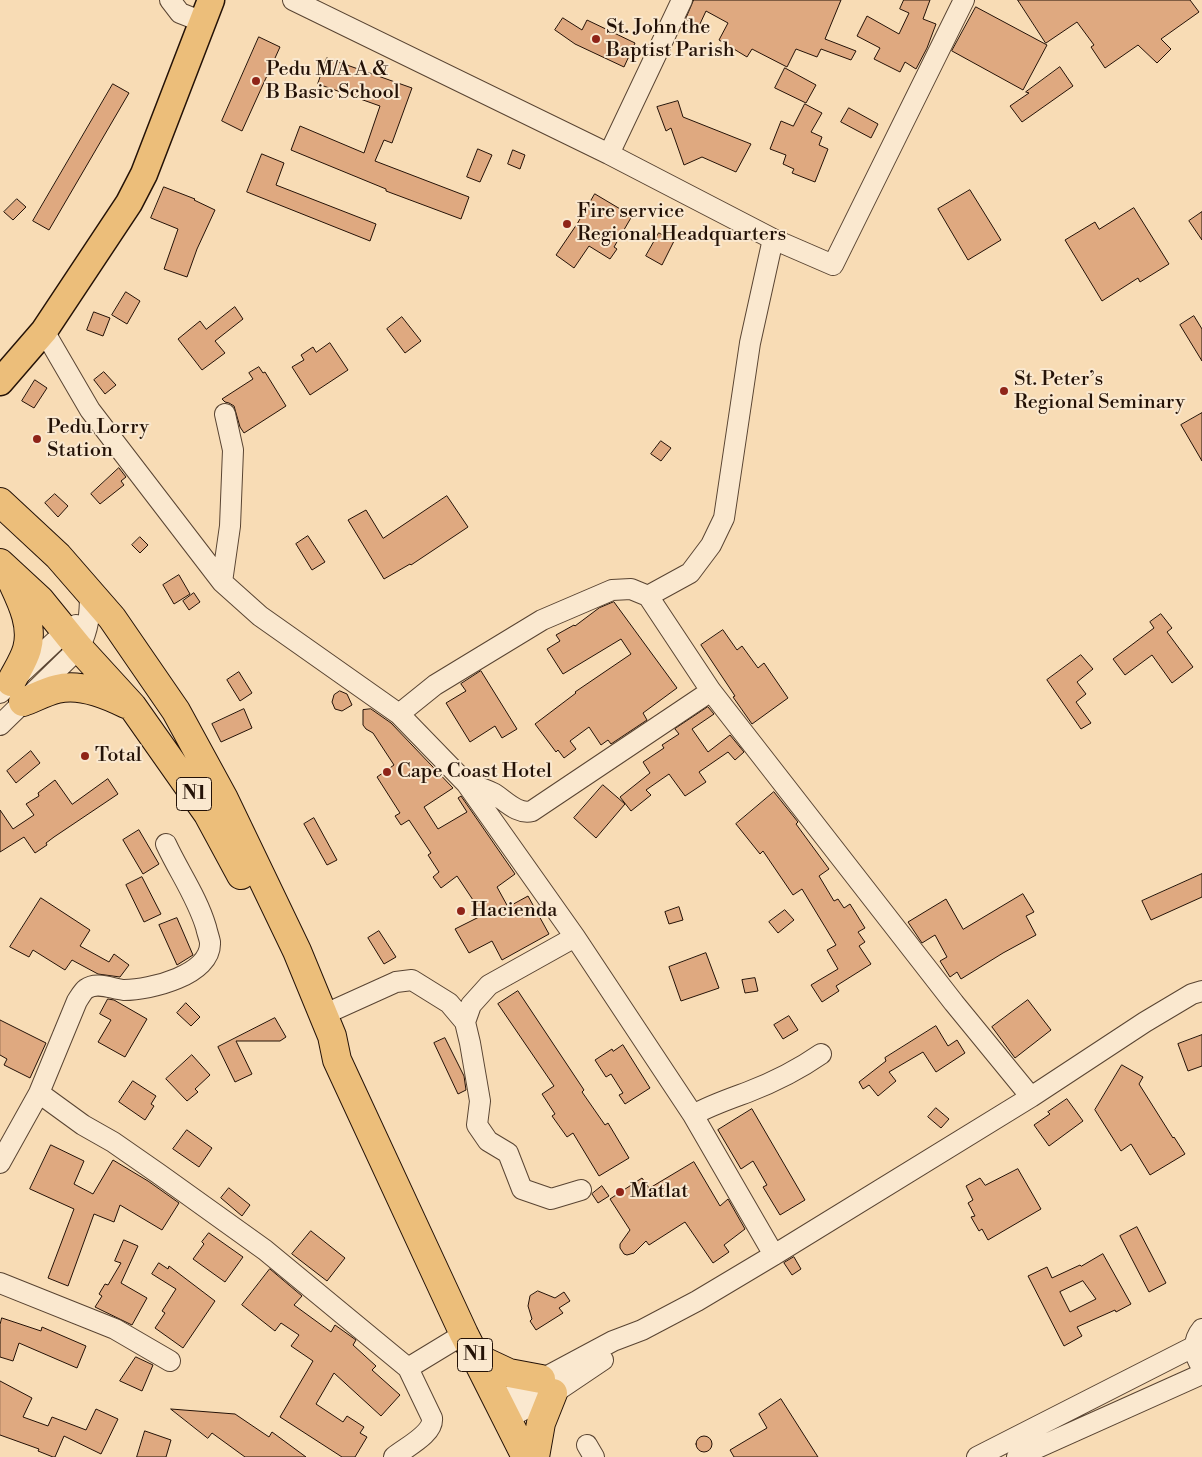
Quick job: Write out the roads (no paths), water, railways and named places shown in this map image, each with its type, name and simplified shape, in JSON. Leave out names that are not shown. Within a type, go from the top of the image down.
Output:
[{"type":"highway","name":"N1","points":[[1,501],[58,556],[90,593],[86,630],[132,706],[208,814],[260,910],[321,1040],[338,1060]]},
{"type":"highway","name":"N1","points":[[3,566],[40,600],[86,630],[176,711],[224,799],[297,951],[332,1036],[338,1060],[464,1334],[526,1457]]},
{"type":"highway","points":[[3,566],[22,603],[28,624],[27,649],[11,692],[59,688],[86,689],[101,692],[132,706]]},
{"type":"highway","points":[[477,1358],[509,1373],[547,1386],[536,1442],[535,1457]]},
{"type":"main road","points":[[0,382],[44,331],[132,196],[144,174],[207,11]]},
{"type":"street","points":[[170,0],[180,14],[207,11]]},
{"type":"street","points":[[293,0],[609,154],[773,239],[833,265],[964,0]]},
{"type":"street","points":[[609,154],[682,0]]},
{"type":"street","points":[[648,596],[690,573],[710,545],[724,518],[750,342],[773,239]]},
{"type":"street","points":[[44,331],[90,410],[222,582],[260,616],[399,714],[466,783],[575,937],[693,1114],[774,1256]]},
{"type":"street","points":[[222,582],[230,526],[233,450],[226,414]]},
{"type":"street","points":[[399,714],[435,685],[542,620],[612,590],[631,589],[648,596],[710,691],[938,983],[1031,1097]]},
{"type":"street","points":[[0,725],[11,692],[86,630]]},
{"type":"street","points":[[466,783],[492,792],[520,811],[526,813],[532,811],[710,691]]},
{"type":"street","points":[[0,1163],[39,1093],[77,1001],[86,989],[100,986],[124,990],[160,986],[194,970],[207,958],[210,942],[202,916],[191,889],[166,844]]},
{"type":"street","points":[[465,1022],[471,1005],[489,985],[575,937]]},
{"type":"street","points":[[323,1015],[396,982],[412,980],[449,1003],[465,1022],[480,1101],[477,1125],[488,1141],[508,1154],[522,1189],[550,1199],[581,1190]]},
{"type":"street","points":[[503,1411],[623,1346],[642,1330],[697,1302],[774,1256],[1031,1097],[1145,1022],[1192,994],[1202,991]]},
{"type":"street","points":[[693,1114],[797,1070],[821,1054]]},
{"type":"street","points":[[39,1093],[83,1125],[113,1142],[265,1250],[408,1368],[432,1418],[432,1424],[429,1432],[394,1457]]},
{"type":"street","points":[[0,1283],[115,1329],[170,1361]]},
{"type":"street","points":[[408,1368],[464,1334]]},
{"type":"street","points":[[1198,1338],[1195,1354],[1202,1367]]},
{"type":"street","points":[[1017,1450],[1086,1401],[1198,1338]]},
{"type":"street","points":[[978,1457],[1017,1450],[1096,1422],[1202,1374]]},
{"type":"street","points":[[1086,1401],[1096,1422]]},
{"type":"place","name":"St. John the Baptist Parish","points":[[596,39]]},
{"type":"place","name":"Pedu M/A A & B Basic School","points":[[256,81]]},
{"type":"place","name":"Fire service Regional Headquarters","points":[[567,224]]},
{"type":"place","name":"St. Peter’s Regional Seminary","points":[[1004,391]]},
{"type":"place","name":"Pedu Lorry Station","points":[[37,439]]},
{"type":"place","name":"Total","points":[[85,756]]},
{"type":"place","name":"Cape Coast Hotel","points":[[387,772]]},
{"type":"place","name":"Hacienda","points":[[461,911]]},
{"type":"place","name":"Matlat","points":[[620,1192]]}]
